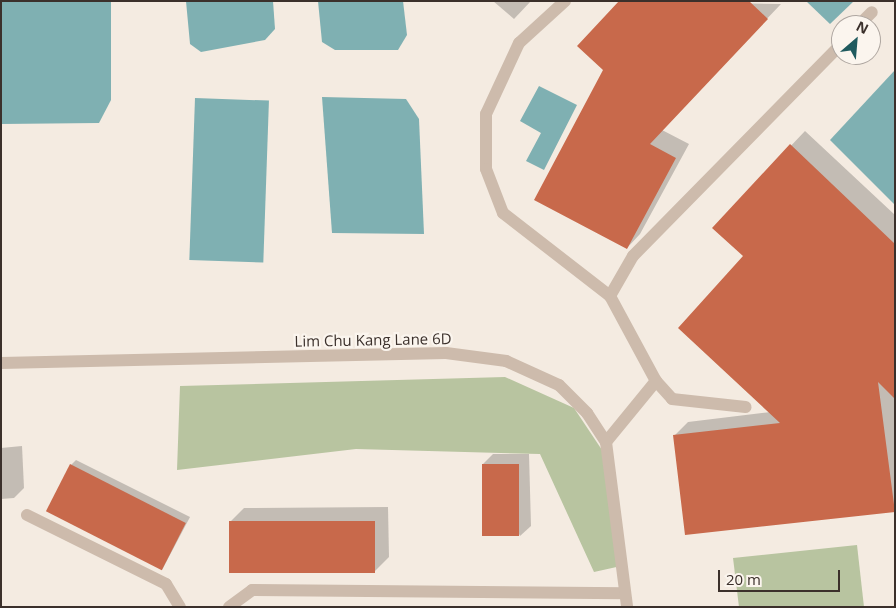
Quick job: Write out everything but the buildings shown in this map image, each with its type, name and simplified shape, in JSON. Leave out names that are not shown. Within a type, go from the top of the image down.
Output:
[{"type":"street","points":[[565,1],[519,43],[486,114],[486,169],[503,213],[610,296],[656,381],[672,399],[746,407]]},
{"type":"street","points":[[869,15],[872,12]]},
{"type":"street","points":[[610,296],[633,256],[831,54]]},
{"type":"street","name":"Lim Chu Kang Lane 6D","points":[[1,363],[446,353],[506,361],[559,385],[587,413],[606,442],[627,607]]},
{"type":"street","points":[[606,442],[656,381]]},
{"type":"street","points":[[27,515],[166,584],[180,607]]},
{"type":"street","points":[[229,607],[252,590],[625,593]]},
{"type":"green space","points":[[505,377],[574,408],[608,459],[621,566],[594,572],[540,454],[356,449],[177,470],[180,386]]},
{"type":"green space","points":[[857,545],[864,607],[739,607],[733,558]]},
{"type":"water","points":[[1,1],[111,1],[111,100],[99,123],[1,124]]},
{"type":"water","points":[[186,1],[273,1],[275,29],[265,40],[201,52],[190,44]]},
{"type":"water","points":[[318,1],[403,1],[407,35],[398,50],[335,50],[322,42]]},
{"type":"water","points":[[806,1],[854,1],[839,15],[831,15],[830,24]]},
{"type":"water","points":[[895,70],[895,205],[830,140]]},
{"type":"water","points":[[539,86],[577,105],[544,170],[526,161],[541,133],[520,121]]},
{"type":"water","points":[[322,97],[406,99],[419,119],[424,234],[332,233]]},
{"type":"water","points":[[195,98],[269,101],[263,262],[189,260]]}]
